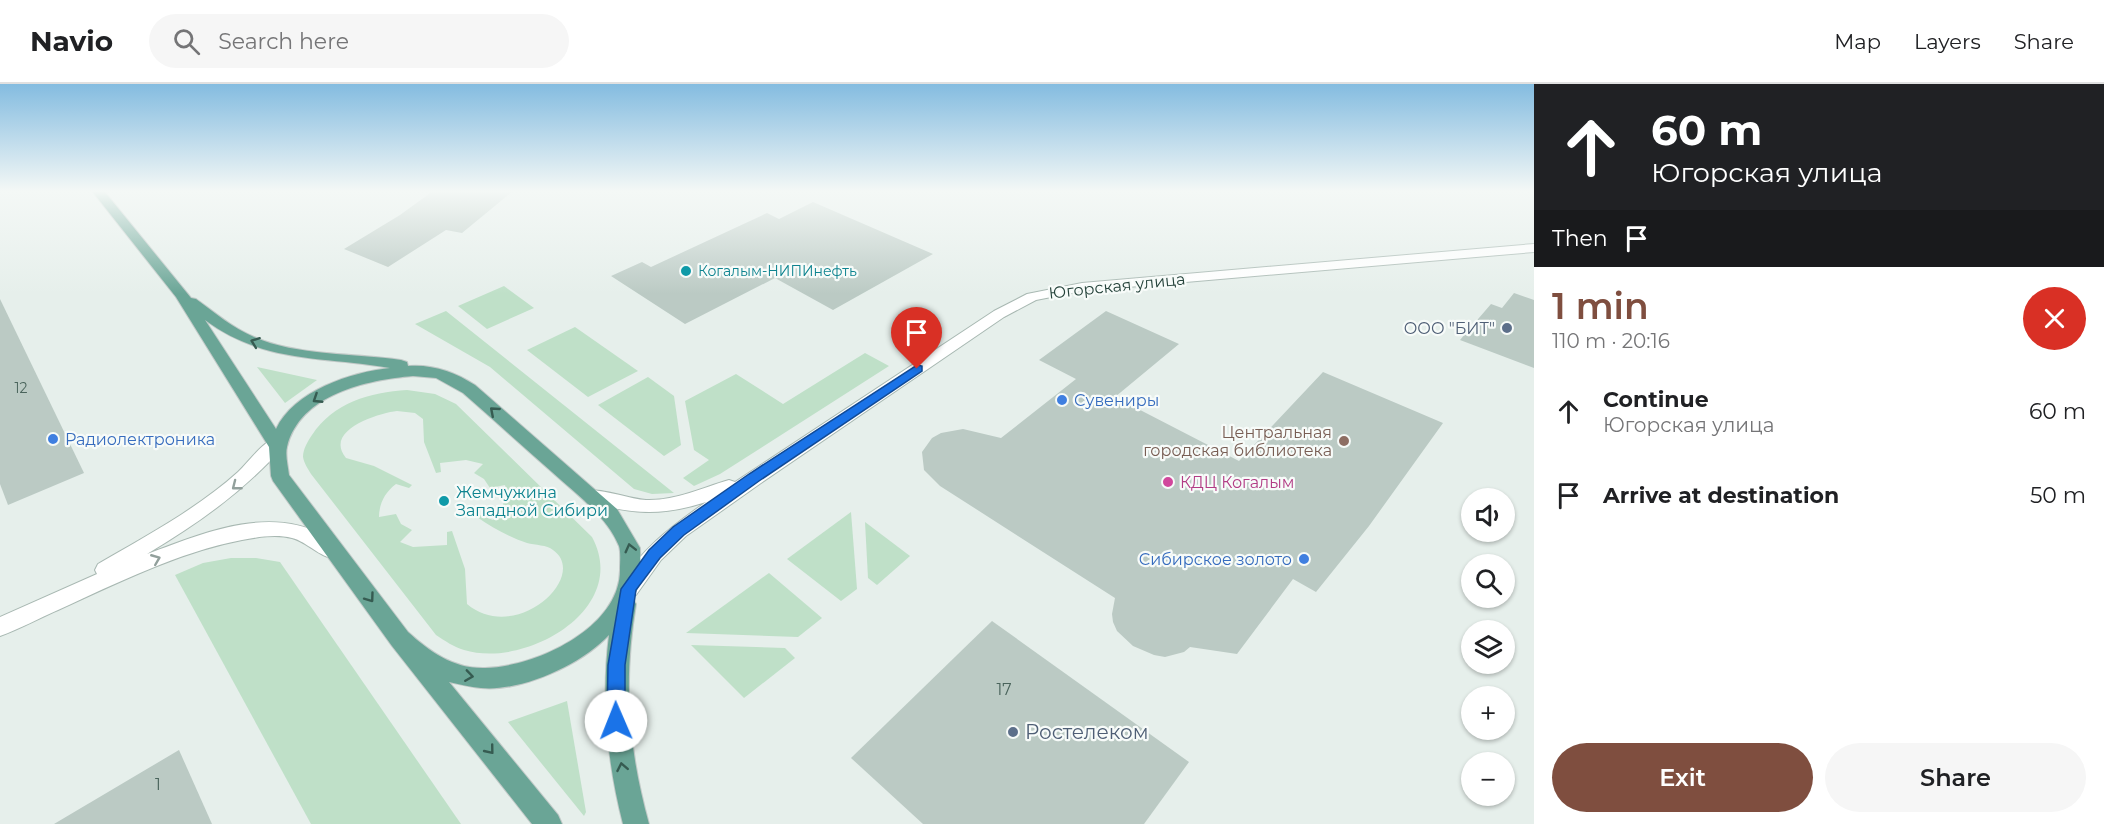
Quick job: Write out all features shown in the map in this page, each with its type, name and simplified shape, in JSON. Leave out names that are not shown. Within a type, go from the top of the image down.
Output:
[{"type":"main road","points":[[126,226],[182,295],[276,444]]},
{"type":"main road","points":[[182,295],[235,332],[257,344],[284,350],[389,363],[455,380],[470,389],[591,496],[623,528],[629,540],[633,562],[619,642],[615,699],[617,743],[636,824]]},
{"type":"main road","points":[[437,374],[415,371],[391,372],[341,385],[300,411],[285,427],[276,444],[274,461],[280,476],[400,639],[549,824]]},
{"type":"main road","points":[[400,639],[419,657],[451,673],[483,678],[518,674],[552,664],[583,646],[607,625],[624,600],[628,589]]},
{"type":"street","name":"Югорская улица","points":[[754,478],[999,314],[1020,302],[1047,292],[1082,287],[1534,248]]},
{"type":"street","points":[[63,597],[222,496],[252,471],[276,444]]},
{"type":"street","points":[[591,496],[620,505],[646,508],[670,506],[688,502],[754,478]]},
{"type":"street","points":[[628,589],[654,554],[679,531],[754,478]]},
{"type":"street","points":[[0,627],[63,597],[219,537],[252,531],[289,530],[315,539],[340,556]]},
{"type":"green space","points":[[504,286],[534,308],[487,329],[458,306]]},
{"type":"green space","points":[[446,311],[674,493],[652,494],[634,489],[490,367],[415,324]]},
{"type":"green space","points":[[575,327],[638,371],[588,397],[527,350]]},
{"type":"green space","points":[[865,353],[889,366],[720,474],[694,486],[683,478],[709,460],[694,450],[685,401],[736,374],[783,404]]},
{"type":"green space","points":[[257,367],[317,380],[285,403]]},
{"type":"green space","points":[[648,377],[674,396],[681,445],[664,456],[598,405]]},
{"type":"green space","points":[[407,390],[435,394],[456,404],[592,537],[600,563],[597,588],[585,609],[566,628],[542,642],[516,650],[489,654],[464,650],[446,642],[436,635],[311,474],[303,454],[309,440],[321,424],[330,415],[354,401],[393,391]],"holes":[[[397,411],[415,413],[423,419],[424,442],[436,473],[441,472],[440,463],[466,460],[483,464],[474,473],[484,479],[490,488],[505,485],[504,504],[493,520],[480,515],[477,517],[514,538],[550,548],[562,561],[562,575],[555,589],[542,602],[526,612],[506,617],[486,615],[467,604],[465,569],[452,531],[447,532],[447,545],[413,547],[400,542],[412,530],[401,524],[396,514],[379,517],[380,507],[383,499],[396,484],[409,488],[412,485],[374,466],[346,458],[341,448],[342,439],[347,431],[356,425],[378,415]]]},
{"type":"green space","points":[[851,512],[857,589],[841,601],[787,559]]},
{"type":"green space","points":[[865,522],[910,556],[877,585],[868,578]]},
{"type":"green space","points":[[231,558],[256,558],[280,562],[461,824],[311,824],[175,575],[203,563]]},
{"type":"green space","points":[[769,573],[822,618],[798,637],[686,633]]},
{"type":"green space","points":[[691,645],[785,648],[795,658],[744,698]]},
{"type":"green space","points":[[567,701],[586,812],[584,816],[508,722]]},
{"type":"building","points":[[383,226],[471,226],[462,233],[446,230],[388,267],[344,249]]},
{"type":"building","name":"Когалым-НИПИнефть","points":[[740,226],[867,226],[933,254],[833,310],[775,278],[685,324],[611,276],[642,262],[651,267]]},
{"type":"building","name":"ООО \"БИТ\"","points":[[1514,293],[1534,300],[1534,368],[1460,340],[1491,304],[1502,308]]},
{"type":"building","points":[[0,299],[84,473],[8,505],[0,484]]},
{"type":"building","name":"КДЦ Когалым","points":[[1106,311],[1179,344],[1115,397],[1239,461],[1323,372],[1443,423],[1369,526],[1316,592],[1293,579],[1237,654],[1190,647],[1184,652],[1165,657],[1133,646],[1117,631],[1113,622],[1115,598],[940,486],[924,470],[922,452],[932,438],[941,433],[963,429],[1001,438],[1076,379],[1039,360]]},
{"type":"building","points":[[992,621],[1189,762],[1144,824],[923,824],[851,758]]},
{"type":"building","points":[[179,750],[212,824],[54,824]]},
{"type":"place","name":"Когалым-НИПИнефть","points":[[686,271]]},
{"type":"place","name":"ООО \"БИТ\"","points":[[1507,328]]},
{"type":"place","name":"Сувениры","points":[[1062,400]]},
{"type":"place","name":"Радиолектроника","points":[[53,439]]},
{"type":"place","name":"Центральная городская библиотека","points":[[1344,441]]},
{"type":"place","name":"КДЦ Когалым","points":[[1168,482]]},
{"type":"place","name":"Жемчужина Западной Сибири","points":[[444,501]]},
{"type":"place","name":"Сибирское золото","points":[[1304,559]]},
{"type":"place","name":"Ростелеком","points":[[1013,732]]},
{"type":"route","points":[[616,721],[616,665],[628,589],[654,554],[679,531],[754,478],[917,369]]}]
